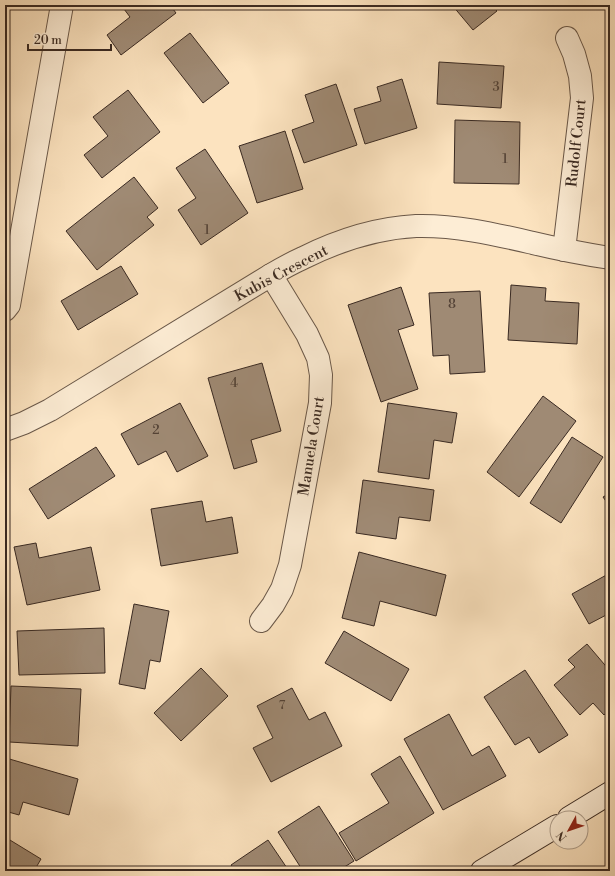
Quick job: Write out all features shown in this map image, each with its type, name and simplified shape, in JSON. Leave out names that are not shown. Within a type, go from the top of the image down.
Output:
[{"type":"street","points":[[5,310],[9,306],[62,5]]},
{"type":"street","name":"Rudolf Court","points":[[564,250],[582,98],[580,76],[574,54],[567,38]]},
{"type":"street","name":"Kubis Crescent","points":[[5,430],[24,423],[50,410],[271,275],[302,258],[330,246],[358,237],[386,230],[415,226],[445,227],[480,231],[564,250],[610,258]]},
{"type":"street","name":"Manuela Court","points":[[261,621],[282,589],[290,565],[320,403],[321,375],[318,358],[307,334],[271,275]]},
{"type":"street","points":[[583,810],[610,794]]},
{"type":"street","points":[[482,871],[549,831]]},
{"type":"building","points":[[121,5],[170,5],[176,13],[121,55],[107,35],[130,17]]},
{"type":"building","points":[[452,5],[491,5],[497,11],[473,30]]},
{"type":"building","points":[[190,33],[229,83],[203,103],[164,53]]},
{"type":"building","points":[[439,62],[504,66],[501,108],[437,104]]},
{"type":"building","points":[[402,79],[417,128],[365,144],[354,109],[381,101],[377,87]]},
{"type":"building","points":[[336,84],[357,145],[304,163],[292,130],[314,122],[305,95]]},
{"type":"building","points":[[128,90],[160,132],[102,178],[84,155],[108,136],[93,117]]},
{"type":"building","points":[[455,120],[520,122],[519,184],[454,183]]},
{"type":"building","points":[[285,131],[303,189],[257,203],[239,146]]},
{"type":"building","points":[[205,149],[248,213],[201,245],[178,210],[196,198],[176,168]]},
{"type":"building","points":[[134,177],[158,208],[147,217],[154,225],[97,270],[66,231]]},
{"type":"building","points":[[121,266],[138,294],[78,330],[61,301]]},
{"type":"building","points":[[511,285],[546,288],[545,301],[579,303],[577,344],[508,340]]},
{"type":"building","points":[[401,287],[414,325],[398,330],[418,389],[381,402],[348,305]]},
{"type":"building","points":[[480,291],[485,372],[450,374],[449,355],[433,356],[429,293]]},
{"type":"building","points":[[262,363],[281,431],[251,440],[257,462],[234,469],[208,378]]},
{"type":"building","points":[[543,396],[576,421],[519,497],[487,472]]},
{"type":"building","points":[[180,403],[208,456],[177,472],[166,451],[138,465],[121,434]]},
{"type":"building","points":[[388,403],[457,413],[452,443],[434,440],[429,479],[378,472]]},
{"type":"building","points":[[572,437],[603,457],[561,523],[530,503]]},
{"type":"building","points":[[96,447],[115,476],[48,519],[29,489]]},
{"type":"building","points":[[363,480],[434,490],[430,521],[399,517],[396,539],[356,533]]},
{"type":"building","points":[[610,493],[610,507],[603,497]]},
{"type":"building","points":[[202,501],[206,522],[232,517],[238,553],[161,566],[151,509]]},
{"type":"building","points":[[36,543],[39,558],[91,547],[100,590],[27,605],[14,547]]},
{"type":"building","points":[[359,552],[446,575],[436,616],[380,601],[374,626],[342,618]]},
{"type":"building","points":[[610,573],[610,613],[589,624],[572,594]]},
{"type":"building","points":[[134,604],[169,611],[160,662],[150,660],[145,689],[119,684]]},
{"type":"building","points":[[104,628],[105,673],[19,675],[17,631]]},
{"type":"building","points":[[344,631],[409,669],[391,701],[325,663]]},
{"type":"building","points":[[587,644],[610,671],[610,709],[604,715],[593,703],[580,715],[554,685],[575,667],[568,660]]},
{"type":"building","points":[[201,668],[228,696],[181,741],[154,713]]},
{"type":"building","points":[[525,670],[568,735],[539,753],[529,737],[515,745],[484,697]]},
{"type":"building","points":[[11,686],[81,689],[78,746],[9,742]]},
{"type":"building","points":[[292,688],[309,720],[325,712],[342,746],[271,782],[253,748],[273,738],[257,706]]},
{"type":"building","points":[[449,714],[472,756],[489,746],[506,776],[443,810],[404,739]]},
{"type":"building","points":[[400,756],[434,813],[356,861],[339,833],[389,803],[371,774]]},
{"type":"building","points":[[6,758],[78,779],[69,815],[23,802],[19,815],[5,811]]},
{"type":"building","points":[[319,806],[354,861],[338,871],[303,871],[278,832]]},
{"type":"building","points":[[5,837],[41,859],[34,871],[5,871]]},
{"type":"building","points":[[268,840],[289,871],[235,871],[231,865]]}]
